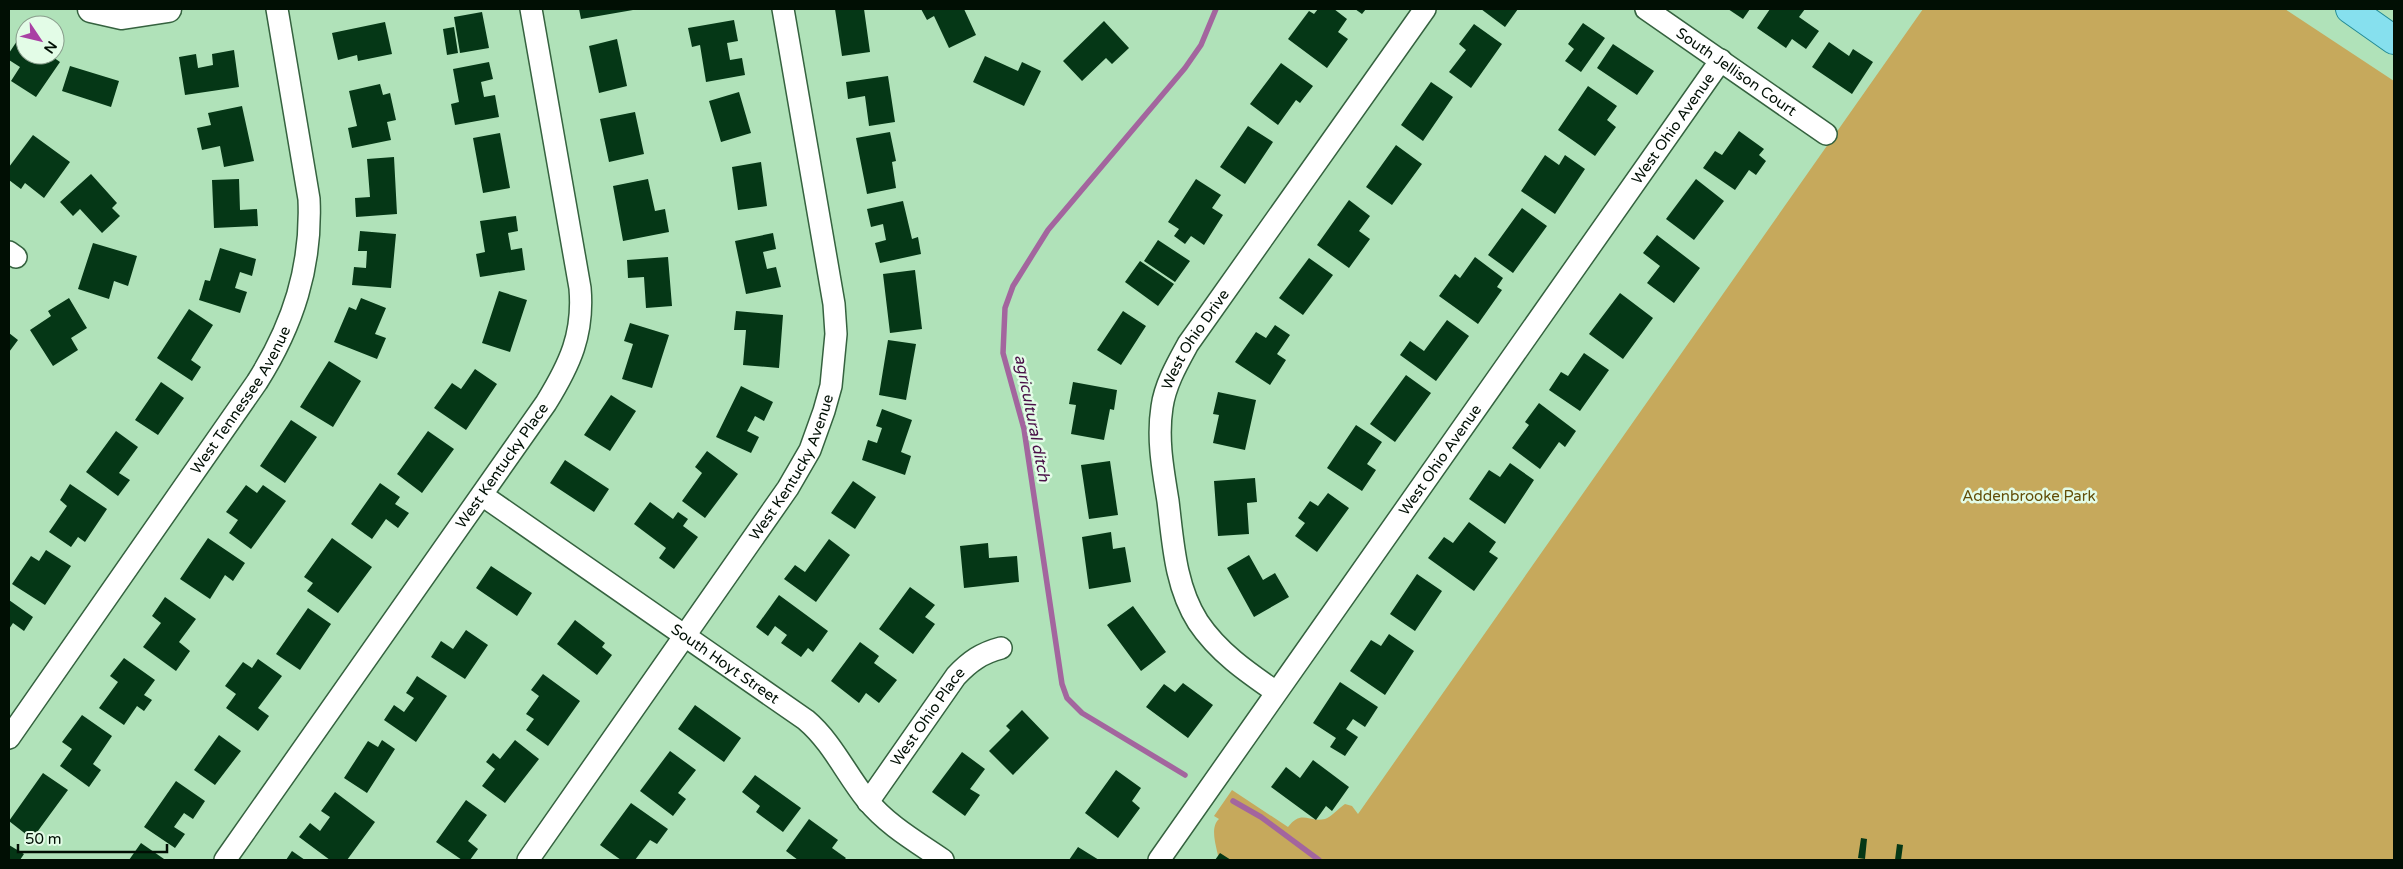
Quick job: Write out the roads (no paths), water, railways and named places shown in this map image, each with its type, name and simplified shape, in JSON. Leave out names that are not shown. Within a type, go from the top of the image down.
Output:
[{"type":"main road","points":[[2350,9],[2389,36]]},
{"type":"street","points":[[91,9],[122,16],[168,9]]},
{"type":"street","name":"West Tennessee Avenue","points":[[9,738],[257,382],[282,340],[295,308],[307,263],[310,222],[309,199],[277,9]]},
{"type":"street","name":"West Kentucky Place","points":[[226,860],[482,495],[561,378],[577,339],[581,313],[580,288],[531,9]]},
{"type":"street","name":"West Kentucky Avenue","points":[[528,860],[800,469],[818,431],[831,386],[836,334],[834,304],[783,9]]},
{"type":"street","name":"West Ohio Drive","points":[[1276,692],[1224,654],[1210,639],[1187,602],[1179,580],[1160,446],[1162,405],[1166,388],[1188,344],[1425,9]]},
{"type":"street","name":"South Jellison Court","points":[[1646,9],[1826,134]]},
{"type":"street","name":"West Ohio Avenue","points":[[1159,860],[1721,60]]},
{"type":"street","name":"South Hoyt Street","points":[[482,495],[813,726],[834,752],[868,802],[896,826],[943,860]]},
{"type":"street","name":"West Ohio Place","points":[[868,802],[956,676],[974,659],[1001,648]]},
{"type":"waterway","name":"agricultural ditch","points":[[1185,775],[1082,713],[1067,698],[1062,684],[1024,429],[1003,353],[1005,308],[1013,286],[1048,230],[1185,68],[1201,45],[1216,9]]},
{"type":"waterway","name":"agricultural ditch","points":[[1233,801],[1261,817],[1319,860]]},
{"type":"park label","name":"Addenbrooke Park","points":[[2029,496]]}]
